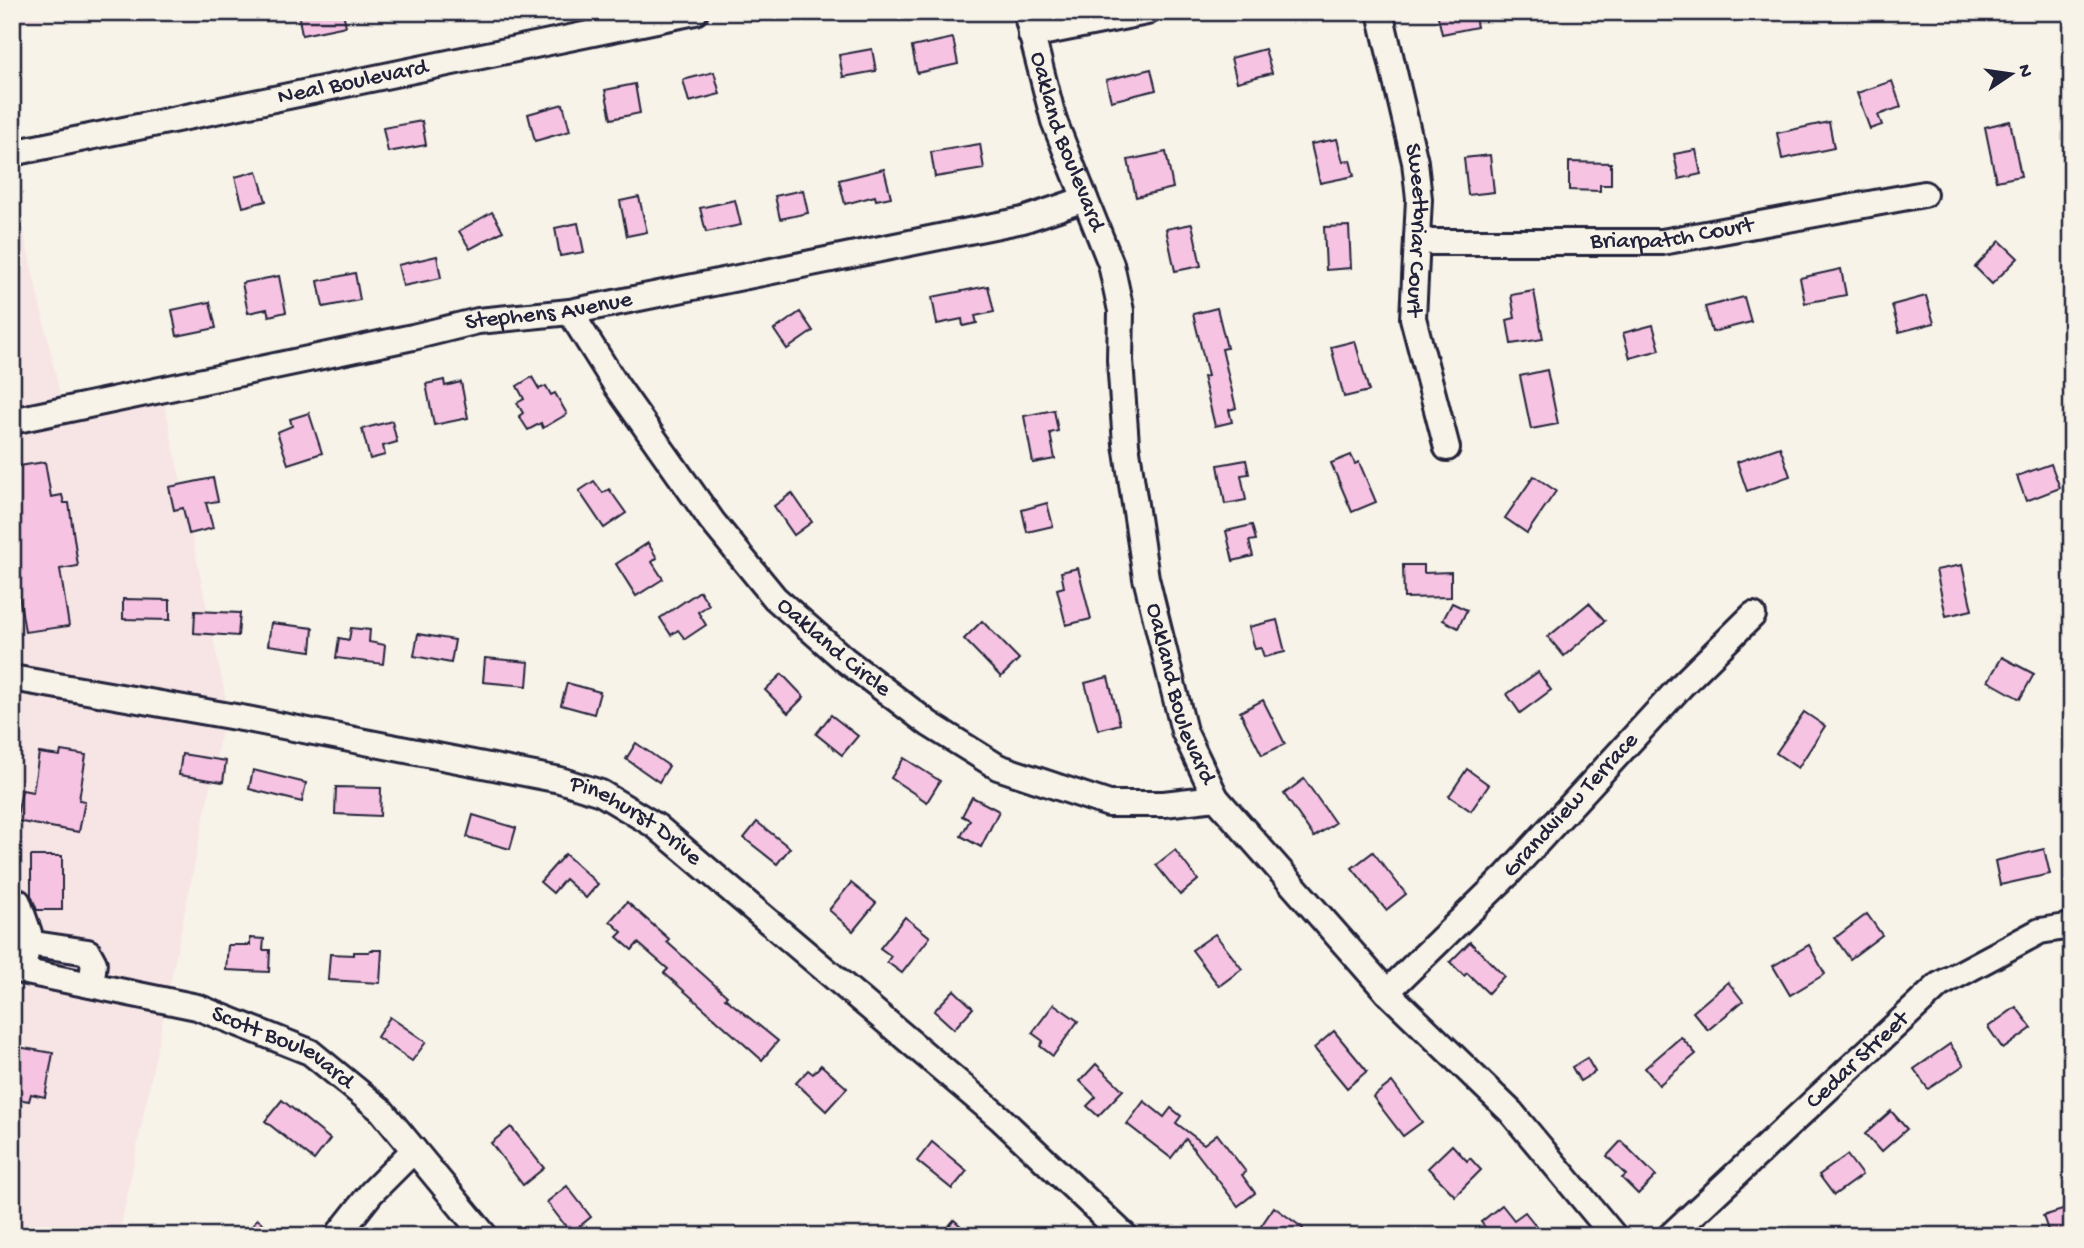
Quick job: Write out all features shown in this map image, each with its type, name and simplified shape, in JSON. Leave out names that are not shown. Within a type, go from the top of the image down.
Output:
[{"type":"street","points":[[1028,24],[1147,12]]},
{"type":"street","name":"Sweetbriar Court","points":[[1380,12],[1415,162],[1419,199],[1413,318],[1447,448]]},
{"type":"street","name":"Neal Boulevard","points":[[12,153],[687,13]]},
{"type":"street","name":"Oakland Boulevard","points":[[1028,24],[1054,121],[1111,264],[1121,311],[1120,360],[1126,444],[1146,578],[1184,731],[1216,798],[1387,992],[1511,1112],[1614,1236]]},
{"type":"street","name":"Briarpatch Court","points":[[1417,238],[1432,242],[1662,242],[1924,194]]},
{"type":"street","name":"Stephens Avenue","points":[[12,421],[478,321],[570,312],[1023,220],[1085,199]]},
{"type":"street","name":"Oakland Circle","points":[[570,312],[616,386],[704,510],[775,598],[844,659],[929,724],[998,767],[1109,803],[1164,804],[1216,798]]},
{"type":"street","name":"Grandview Terrace","points":[[1387,992],[1507,876],[1681,686],[1753,615]]},
{"type":"street","name":"Pinehurst Drive","points":[[12,678],[489,765],[560,780],[601,793],[656,826],[1000,1118],[1125,1236]]},
{"type":"street","points":[[12,900],[18,902],[29,933],[28,943],[17,970]]},
{"type":"street","name":"Cedar Street","points":[[1670,1236],[1939,985],[2040,931],[2072,926]]},
{"type":"street","points":[[28,943],[89,952],[94,963],[91,985]]},
{"type":"street","name":"Scott Boulevard","points":[[17,970],[197,1007],[310,1052],[381,1110],[485,1236]]},
{"type":"street","points":[[337,1236],[372,1193],[414,1150]]},
{"type":"shaded area","points":[[12,12],[73,12],[12,26]]},
{"type":"shaded area","points":[[12,179],[61,399],[162,392],[227,704],[119,1236],[12,1236]]},
{"type":"building","points":[[298,12],[343,12],[346,26],[302,35]]},
{"type":"building","points":[[1437,12],[1474,12],[1477,27],[1442,34]]},
{"type":"building","points":[[953,38],[958,64],[917,73],[912,47]]},
{"type":"building","points":[[872,49],[876,71],[843,77],[839,55]]},
{"type":"building","points":[[1265,49],[1272,73],[1237,82],[1231,58]]},
{"type":"building","points":[[1151,69],[1156,90],[1111,101],[1106,80]]},
{"type":"building","points":[[714,72],[720,94],[689,102],[683,80]]},
{"type":"building","points":[[1892,81],[1901,107],[1878,115],[1882,125],[1870,129],[1857,93]]},
{"type":"building","points":[[635,84],[640,113],[611,119],[605,90]]},
{"type":"building","points":[[563,104],[570,131],[535,141],[528,114]]},
{"type":"building","points":[[422,121],[426,145],[388,152],[383,128]]},
{"type":"building","points":[[2010,121],[2021,176],[1996,181],[1985,127]]},
{"type":"building","points":[[1829,122],[1834,148],[1782,159],[1777,133]]},
{"type":"building","points":[[1337,139],[1343,162],[1350,160],[1354,176],[1320,183],[1311,144]]},
{"type":"building","points":[[980,144],[984,169],[935,177],[931,152]]},
{"type":"building","points":[[1696,150],[1701,174],[1679,179],[1674,154]]},
{"type":"building","points":[[1166,152],[1173,188],[1136,197],[1128,160]]},
{"type":"building","points":[[1490,155],[1494,192],[1468,195],[1464,158]]},
{"type":"building","points":[[1569,162],[1611,163],[1611,185],[1600,185],[1600,191],[1569,190]]},
{"type":"building","points":[[884,169],[891,197],[876,200],[875,196],[845,204],[839,180]]},
{"type":"building","points":[[257,171],[266,201],[243,207],[235,177]]},
{"type":"building","points":[[803,190],[808,213],[780,219],[775,196]]},
{"type":"building","points":[[639,197],[647,232],[627,236],[620,201]]},
{"type":"building","points":[[735,200],[741,225],[706,232],[700,208]]},
{"type":"building","points":[[492,212],[503,231],[470,249],[459,231]]},
{"type":"building","points":[[578,223],[584,252],[560,256],[555,228]]},
{"type":"building","points":[[1192,224],[1201,266],[1175,271],[1166,229]]},
{"type":"building","points":[[1349,226],[1351,268],[1326,270],[1324,227]]},
{"type":"building","points":[[2000,241],[2018,258],[1992,284],[1975,267]]},
{"type":"building","points":[[437,256],[441,278],[403,286],[398,265]]},
{"type":"building","points":[[1841,269],[1846,295],[1805,303],[1800,278]]},
{"type":"building","points":[[355,273],[360,300],[323,307],[318,281]]},
{"type":"building","points":[[279,276],[286,312],[269,316],[267,309],[248,313],[242,283]]},
{"type":"building","points":[[988,286],[994,312],[975,316],[977,323],[963,326],[962,319],[937,324],[932,297]]},
{"type":"building","points":[[1534,291],[1543,339],[1511,344],[1507,320],[1515,318],[1511,295]]},
{"type":"building","points":[[1926,296],[1934,323],[1899,332],[1892,305]]},
{"type":"building","points":[[1744,297],[1751,322],[1712,332],[1705,307]]},
{"type":"building","points":[[210,302],[216,328],[177,336],[172,310]]},
{"type":"building","points":[[1217,308],[1227,348],[1222,349],[1236,408],[1229,410],[1232,422],[1215,426],[1203,377],[1208,376],[1193,314]]},
{"type":"building","points":[[800,312],[813,331],[787,349],[774,330]]},
{"type":"building","points":[[1653,325],[1660,350],[1630,358],[1623,333]]},
{"type":"building","points":[[1355,341],[1369,391],[1344,397],[1331,347]]},
{"type":"building","points":[[1547,370],[1558,424],[1531,429],[1520,376]]},
{"type":"building","points":[[532,377],[539,389],[546,386],[551,395],[555,393],[567,414],[543,428],[541,423],[528,430],[519,416],[523,413],[517,403],[524,399],[517,386]]},
{"type":"building","points":[[444,380],[445,386],[461,382],[468,418],[434,425],[426,384]]},
{"type":"building","points":[[1054,410],[1058,431],[1050,433],[1055,459],[1033,463],[1024,416]]},
{"type":"building","points":[[309,413],[322,453],[288,464],[277,432],[292,426],[290,419]]},
{"type":"building","points":[[392,421],[397,442],[383,446],[385,455],[370,459],[362,429]]},
{"type":"building","points":[[1780,447],[1790,476],[1747,491],[1737,462]]},
{"type":"building","points":[[1351,455],[1355,464],[1359,462],[1376,502],[1352,512],[1331,463]]},
{"type":"building","points":[[1246,460],[1249,474],[1241,475],[1246,500],[1225,504],[1218,465]]},
{"type":"building","points":[[45,462],[51,497],[62,495],[64,503],[69,503],[78,566],[60,569],[69,626],[25,632],[12,551],[12,467]]},
{"type":"building","points":[[2051,464],[2060,488],[2026,501],[2017,476]]},
{"type":"building","points":[[1534,476],[1556,491],[1527,533],[1505,518]]},
{"type":"building","points":[[213,478],[218,501],[206,503],[213,528],[189,534],[183,508],[174,510],[169,487]]},
{"type":"building","points":[[594,481],[603,493],[609,489],[626,513],[604,528],[579,491]]},
{"type":"building","points":[[792,493],[812,522],[794,535],[774,506]]},
{"type":"building","points":[[1047,503],[1053,526],[1027,532],[1022,510]]},
{"type":"building","points":[[1252,525],[1256,540],[1249,541],[1253,556],[1233,561],[1226,531]]},
{"type":"building","points":[[648,543],[657,558],[652,562],[663,579],[636,596],[616,564]]},
{"type":"building","points":[[1403,565],[1424,565],[1424,573],[1451,572],[1451,597],[1404,598]]},
{"type":"building","points":[[1962,565],[1972,610],[1946,616],[1936,570]]},
{"type":"building","points":[[1078,568],[1091,619],[1066,625],[1057,589],[1064,587],[1061,572]]},
{"type":"building","points":[[700,591],[709,605],[698,612],[706,625],[685,639],[678,630],[671,635],[660,618]]},
{"type":"building","points":[[123,599],[170,600],[170,620],[123,619]]},
{"type":"building","points":[[1452,603],[1467,610],[1458,628],[1443,620]]},
{"type":"building","points":[[1589,603],[1605,621],[1564,656],[1548,637]]},
{"type":"building","points":[[195,611],[240,613],[238,636],[194,633]]},
{"type":"building","points":[[1277,620],[1285,652],[1264,657],[1261,648],[1255,649],[1249,627]]},
{"type":"building","points":[[982,621],[1019,659],[1001,677],[964,639]]},
{"type":"building","points":[[271,623],[313,628],[311,651],[268,645]]},
{"type":"building","points":[[351,628],[370,630],[369,642],[385,645],[383,664],[336,658],[339,638],[349,640]]},
{"type":"building","points":[[418,634],[455,640],[451,663],[414,656]]},
{"type":"building","points":[[2002,657],[2034,674],[2020,699],[1988,681]]},
{"type":"building","points":[[485,658],[529,662],[527,686],[483,682]]},
{"type":"building","points":[[1538,672],[1551,690],[1520,713],[1507,694]]},
{"type":"building","points":[[782,674],[804,697],[788,713],[765,690]]},
{"type":"building","points":[[1108,677],[1120,724],[1098,730],[1085,683]]},
{"type":"building","points":[[567,683],[600,692],[594,714],[561,705]]},
{"type":"building","points":[[1263,700],[1285,744],[1262,755],[1240,712]]},
{"type":"building","points":[[1804,712],[1825,726],[1798,768],[1776,753]]},
{"type":"building","points":[[831,715],[858,736],[842,755],[816,734]]},
{"type":"building","points":[[636,743],[669,766],[659,782],[626,759]]},
{"type":"building","points":[[61,751],[86,755],[79,800],[85,801],[79,832],[16,821],[22,790],[33,792],[39,753],[60,756]]},
{"type":"building","points":[[182,754],[226,761],[223,782],[179,775]]},
{"type":"building","points":[[904,758],[940,781],[927,802],[891,778]]},
{"type":"building","points":[[1467,769],[1489,785],[1471,811],[1449,796]]},
{"type":"building","points":[[253,770],[306,783],[302,802],[249,789]]},
{"type":"building","points":[[1304,779],[1335,823],[1314,837],[1284,794]]},
{"type":"building","points":[[336,787],[381,788],[380,816],[335,814]]},
{"type":"building","points":[[972,797],[999,811],[981,847],[961,836],[970,820],[962,816]]},
{"type":"building","points":[[473,815],[516,828],[510,849],[467,837]]},
{"type":"building","points":[[757,822],[790,848],[777,864],[744,838]]},
{"type":"building","points":[[2044,849],[2050,874],[2000,885],[1995,861]]},
{"type":"building","points":[[1175,850],[1198,880],[1180,895],[1156,865]]},
{"type":"building","points":[[1373,852],[1406,894],[1386,910],[1352,868]]},
{"type":"building","points":[[565,854],[598,884],[586,898],[565,879],[553,893],[540,882]]},
{"type":"building","points":[[31,856],[62,856],[62,910],[37,910],[31,895]]},
{"type":"building","points":[[851,883],[876,903],[853,931],[829,910]]},
{"type":"building","points":[[627,902],[669,939],[667,942],[727,996],[725,998],[778,1041],[762,1060],[664,973],[668,969],[638,943],[632,950],[617,937],[622,932],[610,921]]},
{"type":"building","points":[[1867,914],[1882,935],[1850,959],[1835,938]]},
{"type":"building","points":[[905,917],[930,937],[902,973],[887,962],[891,956],[880,948]]},
{"type":"building","points":[[1215,934],[1242,969],[1219,986],[1192,950]]},
{"type":"building","points":[[250,938],[264,939],[263,950],[270,950],[269,972],[226,970],[228,945],[250,945]]},
{"type":"building","points":[[1470,942],[1504,976],[1488,993],[1467,973],[1464,976],[1450,962]]},
{"type":"building","points":[[1809,945],[1825,974],[1790,995],[1773,966]]},
{"type":"building","points":[[382,950],[380,983],[328,980],[330,954],[354,955],[354,952]]},
{"type":"building","points":[[1728,982],[1743,1001],[1708,1030],[1693,1012]]},
{"type":"building","points":[[954,990],[973,1008],[954,1029],[934,1011]]},
{"type":"building","points":[[1054,1004],[1078,1021],[1053,1056],[1040,1046],[1043,1041],[1032,1033]]},
{"type":"building","points":[[2016,1007],[2032,1028],[2003,1049],[1988,1027]]},
{"type":"building","points":[[390,1017],[426,1042],[412,1061],[377,1037]]},
{"type":"building","points":[[1334,1031],[1367,1071],[1347,1088],[1314,1048]]},
{"type":"building","points":[[1681,1037],[1696,1054],[1659,1085],[1645,1068]]},
{"type":"building","points":[[1950,1044],[1964,1065],[1928,1089],[1914,1069]]},
{"type":"building","points":[[12,1046],[53,1053],[45,1097],[31,1094],[29,1101],[12,1098]]},
{"type":"building","points":[[1587,1058],[1595,1072],[1580,1081],[1572,1067]]},
{"type":"building","points":[[1096,1064],[1123,1090],[1098,1116],[1087,1106],[1096,1097],[1080,1081]]},
{"type":"building","points":[[821,1065],[847,1088],[826,1111],[796,1083],[808,1070],[813,1074]]},
{"type":"building","points":[[1392,1082],[1422,1122],[1403,1136],[1373,1097]]},
{"type":"building","points":[[282,1100],[330,1139],[314,1160],[265,1121]]},
{"type":"building","points":[[1144,1101],[1164,1117],[1171,1108],[1181,1116],[1176,1123],[1204,1144],[1217,1134],[1246,1172],[1242,1175],[1255,1193],[1238,1206],[1186,1139],[1171,1158],[1127,1124]]},
{"type":"building","points":[[1891,1111],[1907,1129],[1881,1152],[1865,1134]]},
{"type":"building","points":[[511,1127],[544,1168],[523,1185],[491,1143]]},
{"type":"building","points":[[1621,1141],[1656,1176],[1638,1194],[1622,1178],[1626,1175],[1607,1156]]},
{"type":"building","points":[[932,1142],[967,1171],[952,1189],[917,1161]]},
{"type":"building","points":[[1452,1145],[1467,1161],[1470,1158],[1481,1170],[1455,1196],[1428,1168]]},
{"type":"building","points":[[1847,1155],[1862,1175],[1834,1195],[1819,1175]]},
{"type":"building","points":[[567,1186],[591,1217],[571,1233],[547,1202]]},
{"type":"building","points":[[1502,1205],[1514,1220],[1525,1212],[1537,1227],[1525,1236],[1492,1236],[1481,1222]]},
{"type":"building","points":[[1274,1207],[1303,1228],[1298,1236],[1269,1236],[1259,1229]]},
{"type":"building","points":[[2072,1207],[2072,1233],[2050,1236],[2043,1216]]},
{"type":"building","points":[[257,1219],[280,1236],[245,1236]]},
{"type":"building","points":[[954,1220],[972,1236],[940,1236]]}]
